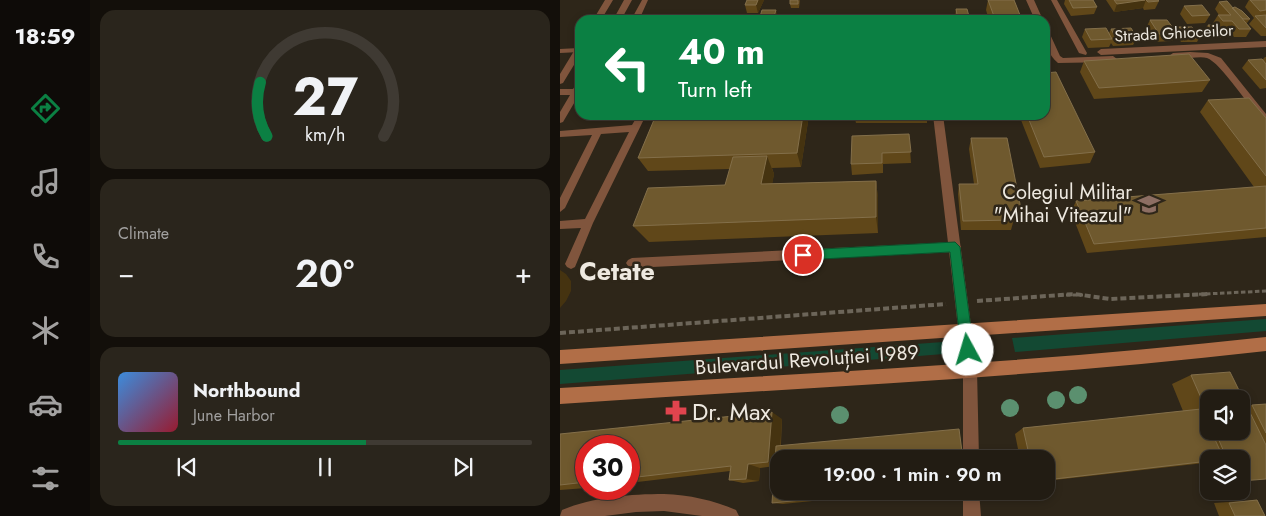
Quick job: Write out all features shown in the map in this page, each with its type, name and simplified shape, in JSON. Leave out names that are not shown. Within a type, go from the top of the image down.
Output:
[{"type":"main road","name":"Bulevardul Revoluției 1989","points":[[560,357],[1266,310]]},
{"type":"main road","name":"Bulevardul Revoluției 1989","points":[[560,396],[970,370],[1178,354],[1266,344]]},
{"type":"street","points":[[600,15],[609,0]]},
{"type":"street","points":[[620,15],[628,0]]},
{"type":"street","points":[[1030,0],[1037,15]]},
{"type":"street","points":[[1050,43],[1056,57],[1061,61],[1068,62],[1201,54],[1211,56],[1218,60],[1266,121]]},
{"type":"street","name":"Strada Ghioceilor","points":[[1083,53],[1266,44]]},
{"type":"street","points":[[560,81],[575,56]]},
{"type":"street","points":[[560,92],[575,89]]},
{"type":"street","points":[[560,120],[575,93]]},
{"type":"street","points":[[939,120],[970,370],[971,450]]},
{"type":"street","points":[[972,500],[972,516]]},
{"type":"street","points":[[568,516],[610,506],[649,503],[678,503],[701,512],[730,516]]},
{"type":"lane","points":[[638,15],[645,0]]},
{"type":"lane","points":[[1054,0],[1083,53]]},
{"type":"lane","points":[[560,51],[575,49]]},
{"type":"lane","points":[[571,264],[588,223],[639,120]]},
{"type":"lane","points":[[560,134],[635,128]]},
{"type":"lane","points":[[560,208],[598,131]]},
{"type":"lane","points":[[560,225],[588,223]]},
{"type":"lane","points":[[632,263],[955,247]]},
{"type":"path","points":[[560,333],[1075,294],[1110,299],[1266,291]]},
{"type":"green space","points":[[1266,319],[1266,331],[1015,352],[1012,338]]},
{"type":"green space","points":[[943,342],[944,354],[560,384],[560,370]]},
{"type":"building","points":[[747,0],[758,0],[756,5],[745,5]]},
{"type":"building","points":[[790,0],[798,0],[798,4],[790,4]]},
{"type":"building","points":[[988,0],[1014,0],[1020,15],[994,15]]},
{"type":"building","points":[[1069,0],[1093,0],[1097,7],[1073,8]]},
{"type":"building","points":[[1114,0],[1145,0],[1117,4]]},
{"type":"building","points":[[1146,0],[1158,0],[1159,1],[1148,2]]},
{"type":"building","points":[[1250,0],[1266,0],[1266,10],[1260,11]]},
{"type":"building","points":[[1227,1],[1251,29],[1239,29],[1232,21],[1223,21],[1218,15],[1231,15],[1219,2]]},
{"type":"building","points":[[1202,5],[1210,15],[1192,16],[1184,6]]},
{"type":"building","points":[[1235,7],[1250,19],[1243,19],[1232,8]]},
{"type":"building","points":[[956,9],[967,9],[969,15],[957,15]]},
{"type":"building","points":[[762,10],[776,10],[774,15],[760,15]]},
{"type":"building","points":[[1266,15],[1266,28],[1255,16]]},
{"type":"building","points":[[1150,20],[1167,20],[1177,33],[1159,34]]},
{"type":"building","points":[[1208,25],[1217,25],[1223,34],[1213,34]]},
{"type":"building","points":[[1176,27],[1192,27],[1199,38],[1183,38]]},
{"type":"building","points":[[1106,28],[1112,39],[1091,40],[1085,29]]},
{"type":"building","points":[[1131,28],[1137,38],[1116,38],[1111,29]]},
{"type":"building","points":[[1189,54],[1210,80],[1099,88],[1084,61]]},
{"type":"building","points":[[1262,59],[1266,64],[1266,80],[1248,60]]},
{"type":"building","points":[[1056,72],[1095,152],[1044,157],[1029,120],[1050,120],[1050,73]]},
{"type":"building","points":[[1249,98],[1266,118],[1266,176],[1208,100]]},
{"type":"building","points":[[654,120],[802,120],[797,153],[638,158]]},
{"type":"building","points":[[909,134],[911,152],[882,153],[882,163],[851,164],[852,136]]},
{"type":"building","points":[[971,138],[1007,138],[1021,209],[1012,209],[1014,220],[963,221],[959,184],[978,184]]},
{"type":"building","points":[[767,156],[761,184],[876,181],[876,217],[633,226],[648,188],[725,185],[733,157]]},
{"type":"building","points":[[1266,186],[1266,228],[1094,244],[1076,201]]},
{"type":"building","points":[[1230,372],[1239,390],[1200,390],[1200,396],[1191,375]]},
{"type":"building","points":[[1266,404],[1266,433],[1252,405]]},
{"type":"building","points":[[1200,409],[1200,440],[1215,440],[1220,450],[1200,450],[1200,462],[1055,479],[1055,450],[1028,450],[1023,428]]},
{"type":"building","points":[[772,412],[768,462],[748,464],[746,479],[729,480],[731,466],[640,477],[640,435],[575,435],[575,483],[560,485],[560,434]]},
{"type":"building","points":[[1250,413],[1266,445],[1266,479],[1250,480],[1250,450],[1223,450],[1219,440],[1250,440]]},
{"type":"building","points":[[959,429],[962,450],[776,450],[776,446]]},
{"type":"building","points":[[772,500],[802,500],[772,503]]},
{"type":"building","points":[[1257,500],[1265,516],[1235,516],[1229,503]]},
{"type":"place","name":"Colegiul Militar \"Mihai Viteazul\"","points":[[1149,204]]},
{"type":"place","name":"Dr. Max","points":[[676,411]]},
{"type":"district","name":"Cetate","points":[[617,271]]},
{"type":"route","points":[[803,255],[955,247],[968,350]]}]
